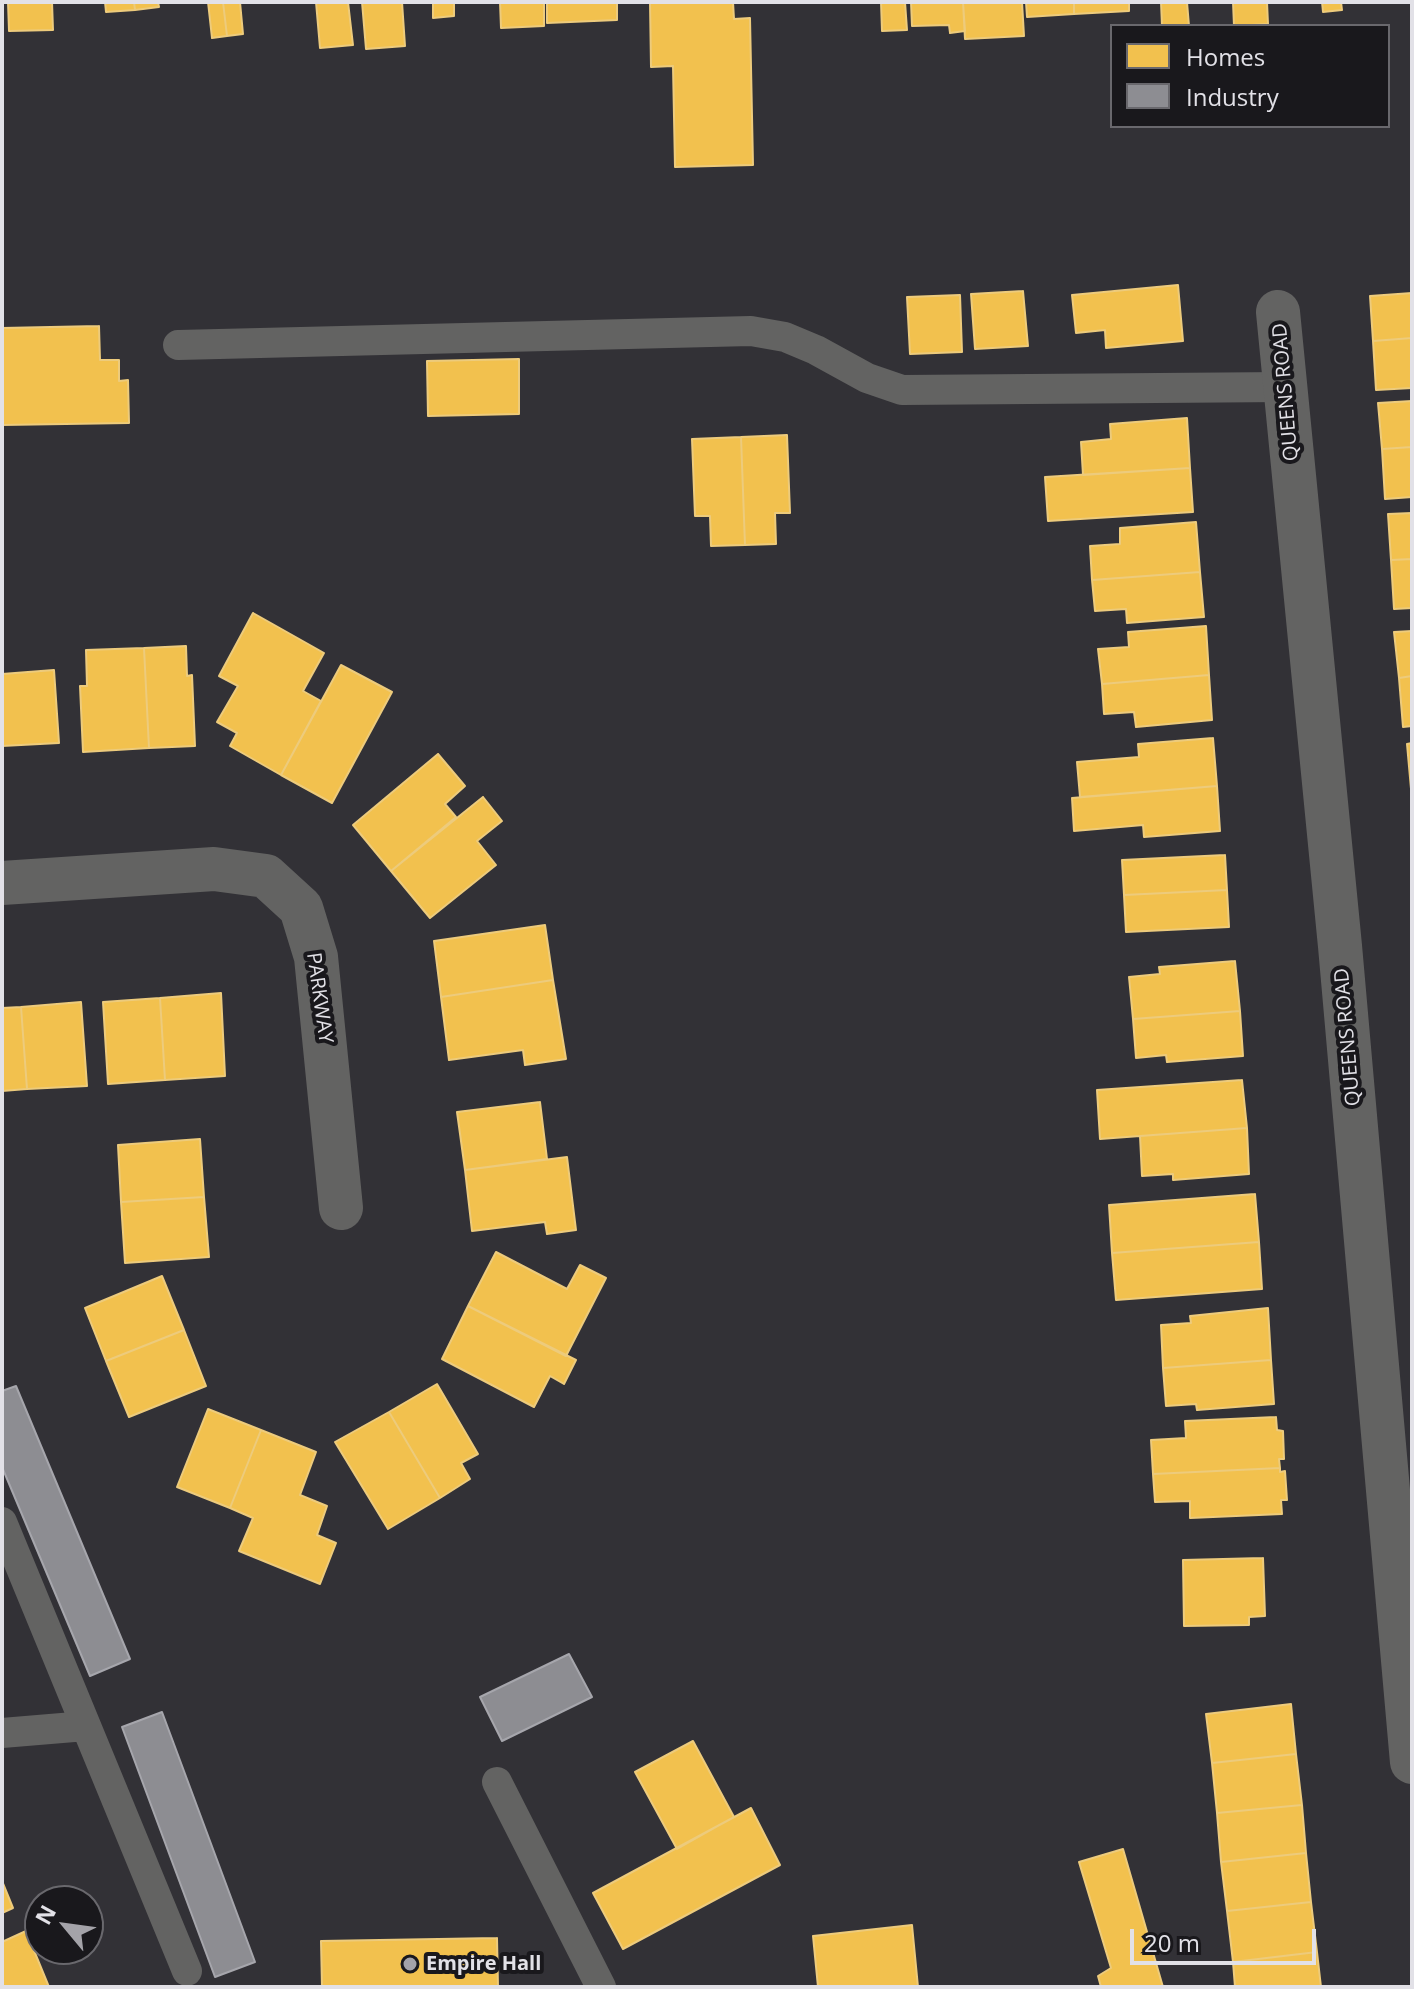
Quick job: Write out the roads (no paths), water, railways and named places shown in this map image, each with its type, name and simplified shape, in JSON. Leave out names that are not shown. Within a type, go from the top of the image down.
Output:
[{"type":"street","name":"QUEENS ROAD","points":[[1278,312],[1340,946],[1412,1750]]},
{"type":"street","name":"PARKWAY","points":[[2,883],[214,869],[266,876],[301,908],[316,957],[341,1208]]},
{"type":"lane","points":[[178,345],[751,331],[785,337],[867,378],[902,390],[1285,387]]},
{"type":"lane","points":[[2,1522],[187,1971]]},
{"type":"lane","points":[[2,1733],[86,1726]]},
{"type":"lane","points":[[497,1782],[601,1987]]},
{"type":"place","name":"Empire Hall","points":[[410,1964]]}]
